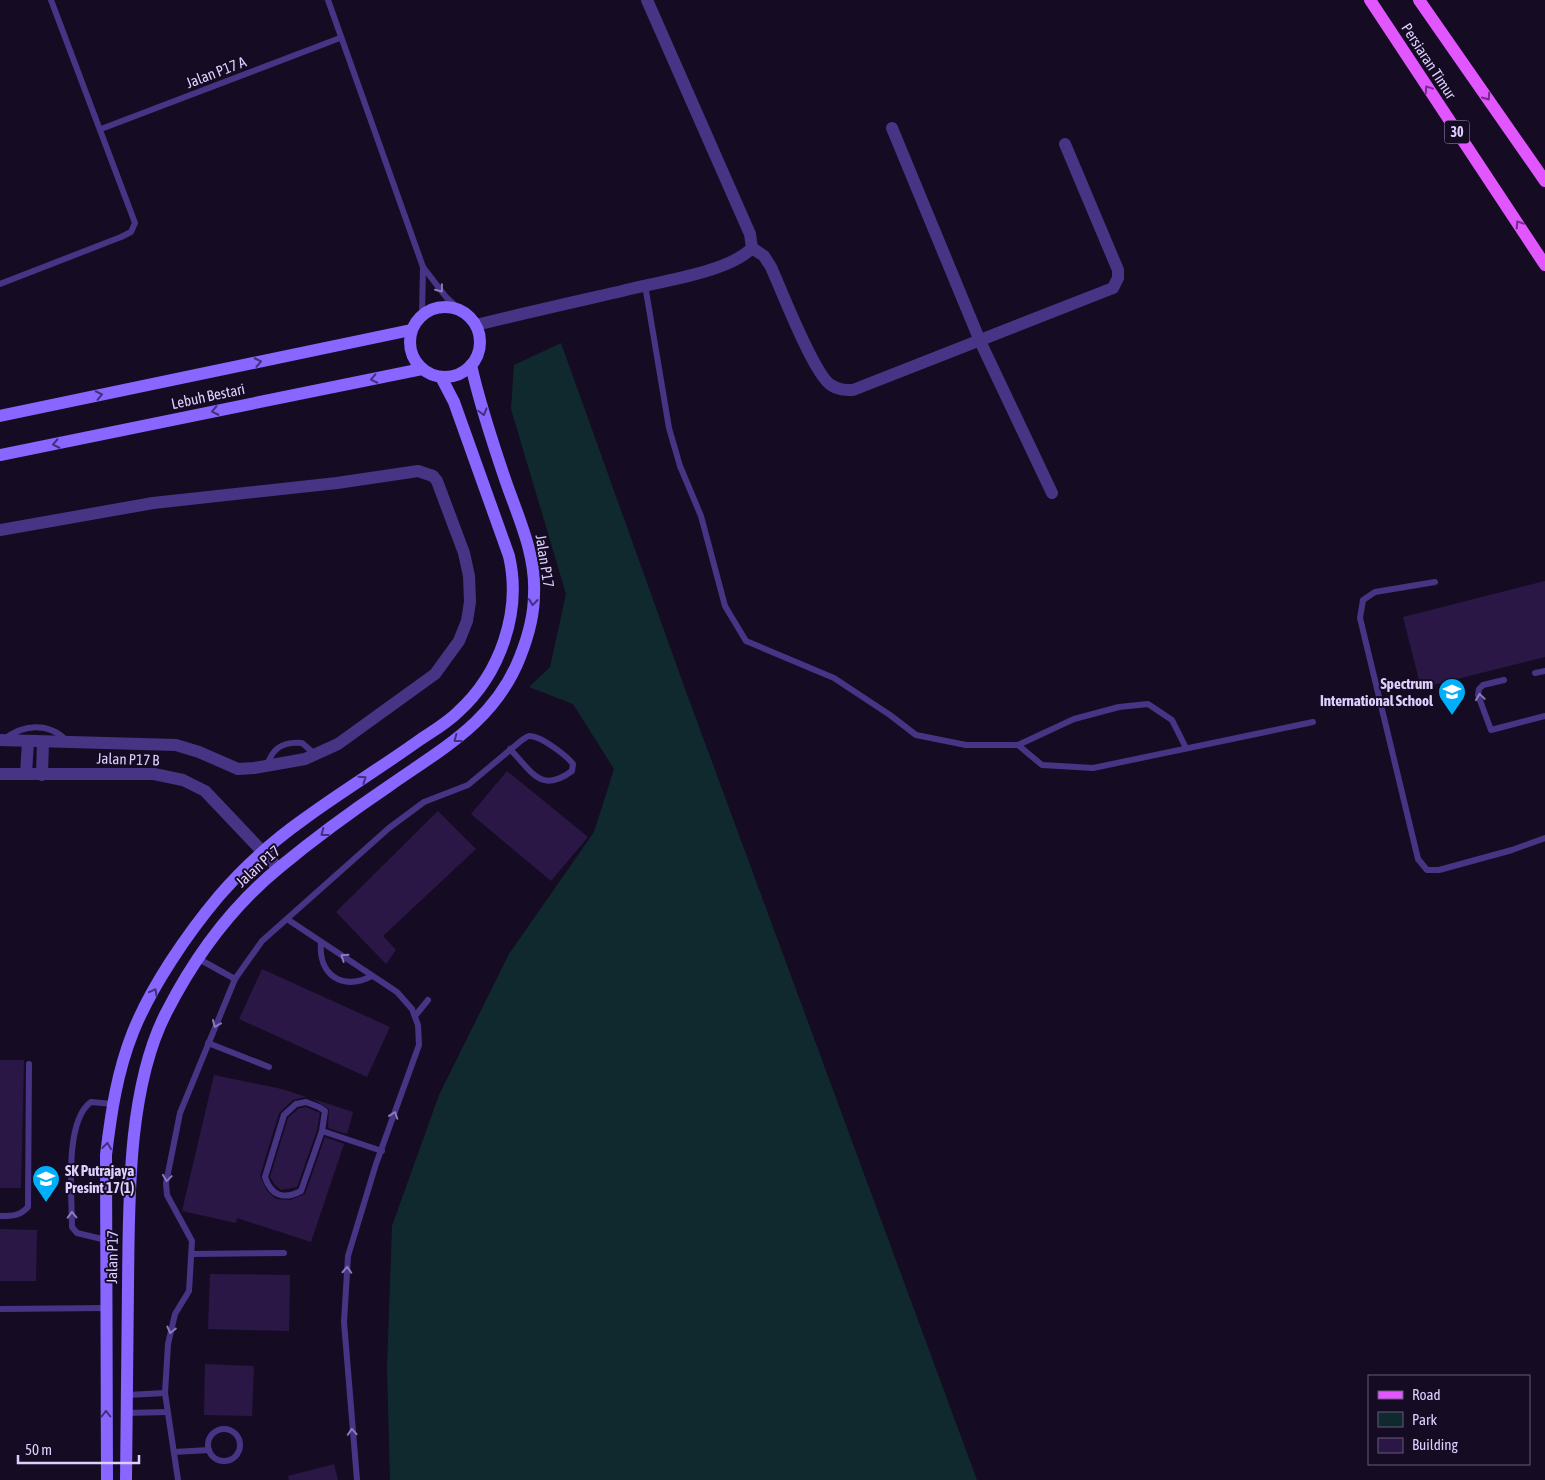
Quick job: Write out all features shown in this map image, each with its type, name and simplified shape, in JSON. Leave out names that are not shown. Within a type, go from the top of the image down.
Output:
[{"type":"main road","name":"Persiaran Timur","points":[[1370,0],[1545,265]]},
{"type":"main road","name":"Persiaran Timur","points":[[1419,0],[1545,181]]},
{"type":"street","points":[[647,0],[750,234],[752,248],[764,256],[771,267],[809,352],[824,379],[830,385],[842,390],[853,390],[1113,288],[1116,283],[1118,270],[1066,144]]},
{"type":"street","points":[[892,128],[980,341],[1052,493]]},
{"type":"street","points":[[476,325],[671,280],[744,257],[752,248]]},
{"type":"street","points":[[437,307],[453,307],[460,310],[476,325],[479,331],[480,348],[471,365],[463,372],[441,377],[422,369],[413,358],[409,345],[411,330],[422,314],[437,307]]},
{"type":"street","name":"Lebuh Bestari","points":[[0,416],[411,330]]},
{"type":"street","name":"Jalan P17","points":[[126,1480],[129,1184],[138,1109],[148,1062],[164,1016],[197,958],[242,903],[278,868],[356,809],[456,740],[481,719],[501,694],[528,637],[534,595],[528,543],[486,424],[471,365]]},
{"type":"street","name":"Lebuh Bestari","points":[[0,455],[422,369]]},
{"type":"street","name":"Jalan P17","points":[[107,1480],[106,1155],[113,1104],[134,1030],[169,963],[219,896],[263,852],[304,819],[457,713],[484,682],[500,652],[510,622],[514,595],[513,574],[454,402],[441,377]]},
{"type":"street","points":[[0,530],[153,503],[337,483],[418,471],[433,476],[442,487],[464,553],[469,576],[470,602],[467,621],[459,641],[428,680],[338,744],[316,755],[267,766],[238,769],[176,745],[1,740]]},
{"type":"street","points":[[26,774],[28,741]]},
{"type":"street","points":[[42,775],[43,742]]},
{"type":"street","name":"Jalan P17 B","points":[[0,774],[154,774],[183,780],[205,791],[278,868]]},
{"type":"lane","points":[[0,284],[130,232],[136,223],[51,0]]},
{"type":"lane","points":[[328,0],[423,267],[446,297],[460,310]]},
{"type":"lane","name":"Jalan P17 A","points":[[101,130],[340,38]]},
{"type":"lane","points":[[422,314],[423,267]]},
{"type":"lane","points":[[645,285],[669,428],[680,466],[701,516],[726,606],[746,640],[834,678],[890,715],[916,735],[966,745],[1018,745],[1074,719],[1119,707],[1148,704],[1172,720],[1186,748]]},
{"type":"lane","points":[[1435,582],[1375,592],[1363,600],[1360,618],[1418,859],[1427,870],[1439,870],[1512,850],[1545,838]]},
{"type":"lane","points":[[1535,673],[1545,670]]},
{"type":"lane","points":[[1504,680],[1479,689],[1478,695],[1491,730],[1545,716]]},
{"type":"lane","points":[[1018,745],[1042,765],[1093,768],[1313,722]]},
{"type":"lane","points":[[1,740],[12,732],[37,726],[60,734],[69,743]]},
{"type":"lane","points":[[178,1480],[165,1393],[168,1344],[175,1314],[189,1291],[192,1241],[167,1195],[166,1183],[180,1112],[235,979],[262,941],[388,828],[424,802],[468,785],[510,749],[529,736],[539,739],[569,758],[573,764],[572,770],[560,780],[550,782],[538,779],[510,749]]},
{"type":"lane","points":[[267,766],[275,749],[283,744],[302,743],[316,755]]},
{"type":"lane","points":[[288,919],[397,992],[412,1009],[418,1025],[419,1045],[348,1256],[344,1322],[357,1480]]},
{"type":"lane","points":[[321,942],[320,953],[323,964],[329,973],[339,980],[361,981],[372,976]]},
{"type":"lane","points":[[197,958],[235,979]]},
{"type":"lane","points":[[415,1016],[428,1000]]},
{"type":"lane","points":[[208,1043],[269,1067]]},
{"type":"lane","points":[[0,1216],[14,1216],[23,1213],[28,1207],[29,1064]]},
{"type":"lane","points":[[106,1240],[77,1233],[72,1227],[71,1146],[83,1107],[91,1102],[113,1104]]},
{"type":"lane","points":[[306,1102],[319,1107],[325,1111],[322,1131],[301,1191],[290,1197],[276,1195],[268,1187],[265,1177],[284,1115],[296,1104],[306,1102]]},
{"type":"lane","points":[[322,1131],[382,1151]]},
{"type":"lane","points":[[192,1254],[284,1253]]},
{"type":"lane","points":[[0,1309],[106,1308]]},
{"type":"lane","points":[[127,1395],[165,1393]]},
{"type":"lane","points":[[127,1413],[167,1412]]},
{"type":"lane","points":[[216,1430],[233,1431],[240,1440],[239,1451],[232,1460],[221,1461],[215,1459],[208,1450],[209,1439],[216,1430]]},
{"type":"lane","points":[[174,1452],[208,1450]]},
{"type":"green space","points":[[561,343],[684,686],[977,1480],[390,1480],[387,1368],[392,1226],[439,1095],[509,954],[594,832],[614,769],[573,704],[529,687],[550,667],[566,594],[511,409],[514,365]]},
{"type":"building","points":[[1545,581],[1545,657],[1421,688],[1403,617]]},
{"type":"building","points":[[507,771],[588,837],[551,881],[471,814]]},
{"type":"building","points":[[438,811],[476,849],[383,936],[396,950],[386,964],[336,912]]},
{"type":"building","points":[[262,969],[390,1027],[367,1077],[239,1019]]},
{"type":"building","points":[[0,1060],[24,1060],[21,1188],[0,1188]]},
{"type":"building","points":[[214,1075],[282,1089],[306,1097],[293,1100],[279,1113],[260,1176],[267,1191],[276,1199],[290,1200],[305,1194],[325,1137],[344,1144],[311,1242],[237,1218],[236,1223],[182,1211]]},
{"type":"building","points":[[313,1099],[353,1112],[347,1134],[328,1128],[329,1109]]},
{"type":"building","points":[[306,1107],[320,1113],[317,1130],[297,1187],[281,1190],[270,1177],[288,1118],[298,1109]]},
{"type":"building","points":[[0,1229],[37,1230],[36,1281],[0,1281]]},
{"type":"building","points":[[210,1274],[290,1275],[289,1331],[208,1329]]},
{"type":"building","points":[[205,1364],[254,1366],[252,1416],[204,1415]]},
{"type":"building","points":[[334,1464],[338,1480],[289,1480],[288,1476]]},
{"type":"place","name":"Spectrum International School","points":[[1452,716]]},
{"type":"place","name":"SK Putrajaya Presint 17(1)","points":[[46,1203]]}]
